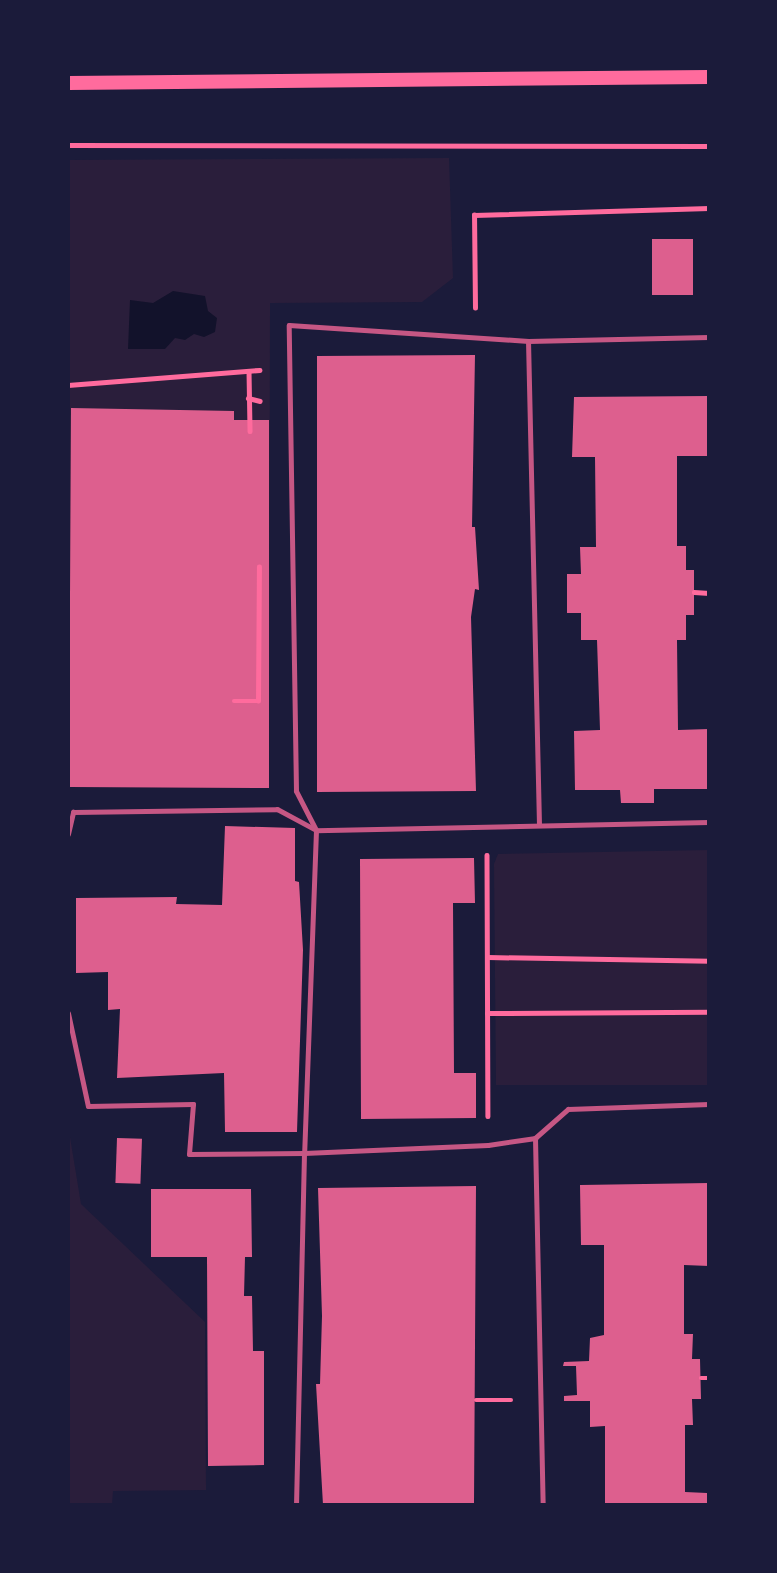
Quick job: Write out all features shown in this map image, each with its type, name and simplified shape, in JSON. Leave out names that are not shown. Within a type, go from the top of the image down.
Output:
[{"type":"main road","points":[[68,83],[709,77]]},
{"type":"lane","points":[[296,1505],[304,1153],[316,830],[296,791],[289,326],[528,341],[709,337]]},
{"type":"lane","points":[[528,341],[539,825]]},
{"type":"lane","points":[[68,834],[73,812],[277,809],[316,830],[709,822]]},
{"type":"lane","points":[[68,1013],[88,1106],[193,1104],[189,1154],[304,1153],[488,1145],[535,1138],[568,1109],[709,1104]]},
{"type":"lane","points":[[535,1138],[543,1505]]},
{"type":"path","points":[[68,145],[709,146]]},
{"type":"path","points":[[475,337],[474,215],[709,208]]},
{"type":"path","points":[[68,385],[270,370]]},
{"type":"path","points":[[249,371],[250,431]]},
{"type":"path","points":[[248,398],[260,399],[260,413]]},
{"type":"path","points":[[234,701],[258,701],[259,564]]},
{"type":"path","points":[[694,592],[709,593]]},
{"type":"path","points":[[487,826],[488,1145]]},
{"type":"path","points":[[488,957],[709,961]]},
{"type":"path","points":[[487,1013],[709,1012]]},
{"type":"path","points":[[701,1378],[709,1378]]},
{"type":"path","points":[[477,1400],[513,1401]]},
{"type":"shaded area","points":[[449,158],[453,278],[422,302],[270,303],[269,788],[68,787],[68,160]]},
{"type":"shaded area","points":[[173,291],[205,296],[208,311],[217,318],[215,332],[204,337],[194,334],[185,340],[175,338],[165,349],[128,349],[130,300],[153,303]]},
{"type":"shaded area","points":[[709,850],[709,1085],[496,1085],[494,864],[498,854]]},
{"type":"shaded area","points":[[68,1125],[81,1204],[205,1322],[206,1490],[113,1491],[112,1505],[68,1505]]},
{"type":"building","points":[[652,239],[693,239],[693,295],[652,295]]},
{"type":"building","points":[[475,355],[472,527],[475,527],[479,590],[475,589],[471,617],[476,791],[317,792],[317,356]]},
{"type":"building","points":[[709,396],[709,456],[677,456],[677,546],[686,546],[686,570],[694,570],[694,615],[686,615],[686,640],[677,640],[678,730],[709,729],[709,789],[654,789],[654,803],[621,803],[620,790],[575,790],[574,731],[600,730],[597,640],[581,640],[581,613],[567,613],[567,574],[581,574],[580,547],[596,547],[595,457],[572,457],[574,397]]},
{"type":"building","points":[[71,408],[234,411],[234,420],[269,420],[269,788],[69,787]]},
{"type":"building","points":[[225,826],[295,828],[295,881],[299,882],[303,950],[297,1132],[225,1132],[224,1073],[117,1078],[120,1009],[108,1010],[108,972],[76,973],[76,898],[177,897],[176,904],[222,905]]},
{"type":"building","points":[[474,858],[475,903],[453,903],[454,1073],[476,1073],[476,1118],[361,1119],[360,859]]},
{"type":"building","points":[[117,1138],[142,1139],[140,1184],[115,1183]]},
{"type":"building","points":[[709,1183],[709,1266],[684,1265],[684,1334],[693,1334],[692,1359],[700,1359],[701,1399],[692,1399],[693,1425],[685,1425],[685,1492],[707,1493],[707,1505],[605,1505],[605,1426],[590,1427],[590,1401],[564,1401],[564,1396],[577,1395],[576,1366],[563,1366],[564,1362],[589,1361],[590,1338],[604,1335],[604,1245],[581,1245],[580,1185]]},
{"type":"building","points":[[476,1186],[474,1505],[323,1505],[316,1384],[320,1384],[322,1316],[318,1188]]},
{"type":"building","points":[[151,1189],[251,1189],[252,1257],[245,1257],[244,1296],[252,1296],[253,1351],[264,1351],[264,1465],[208,1466],[207,1257],[151,1257]]}]
